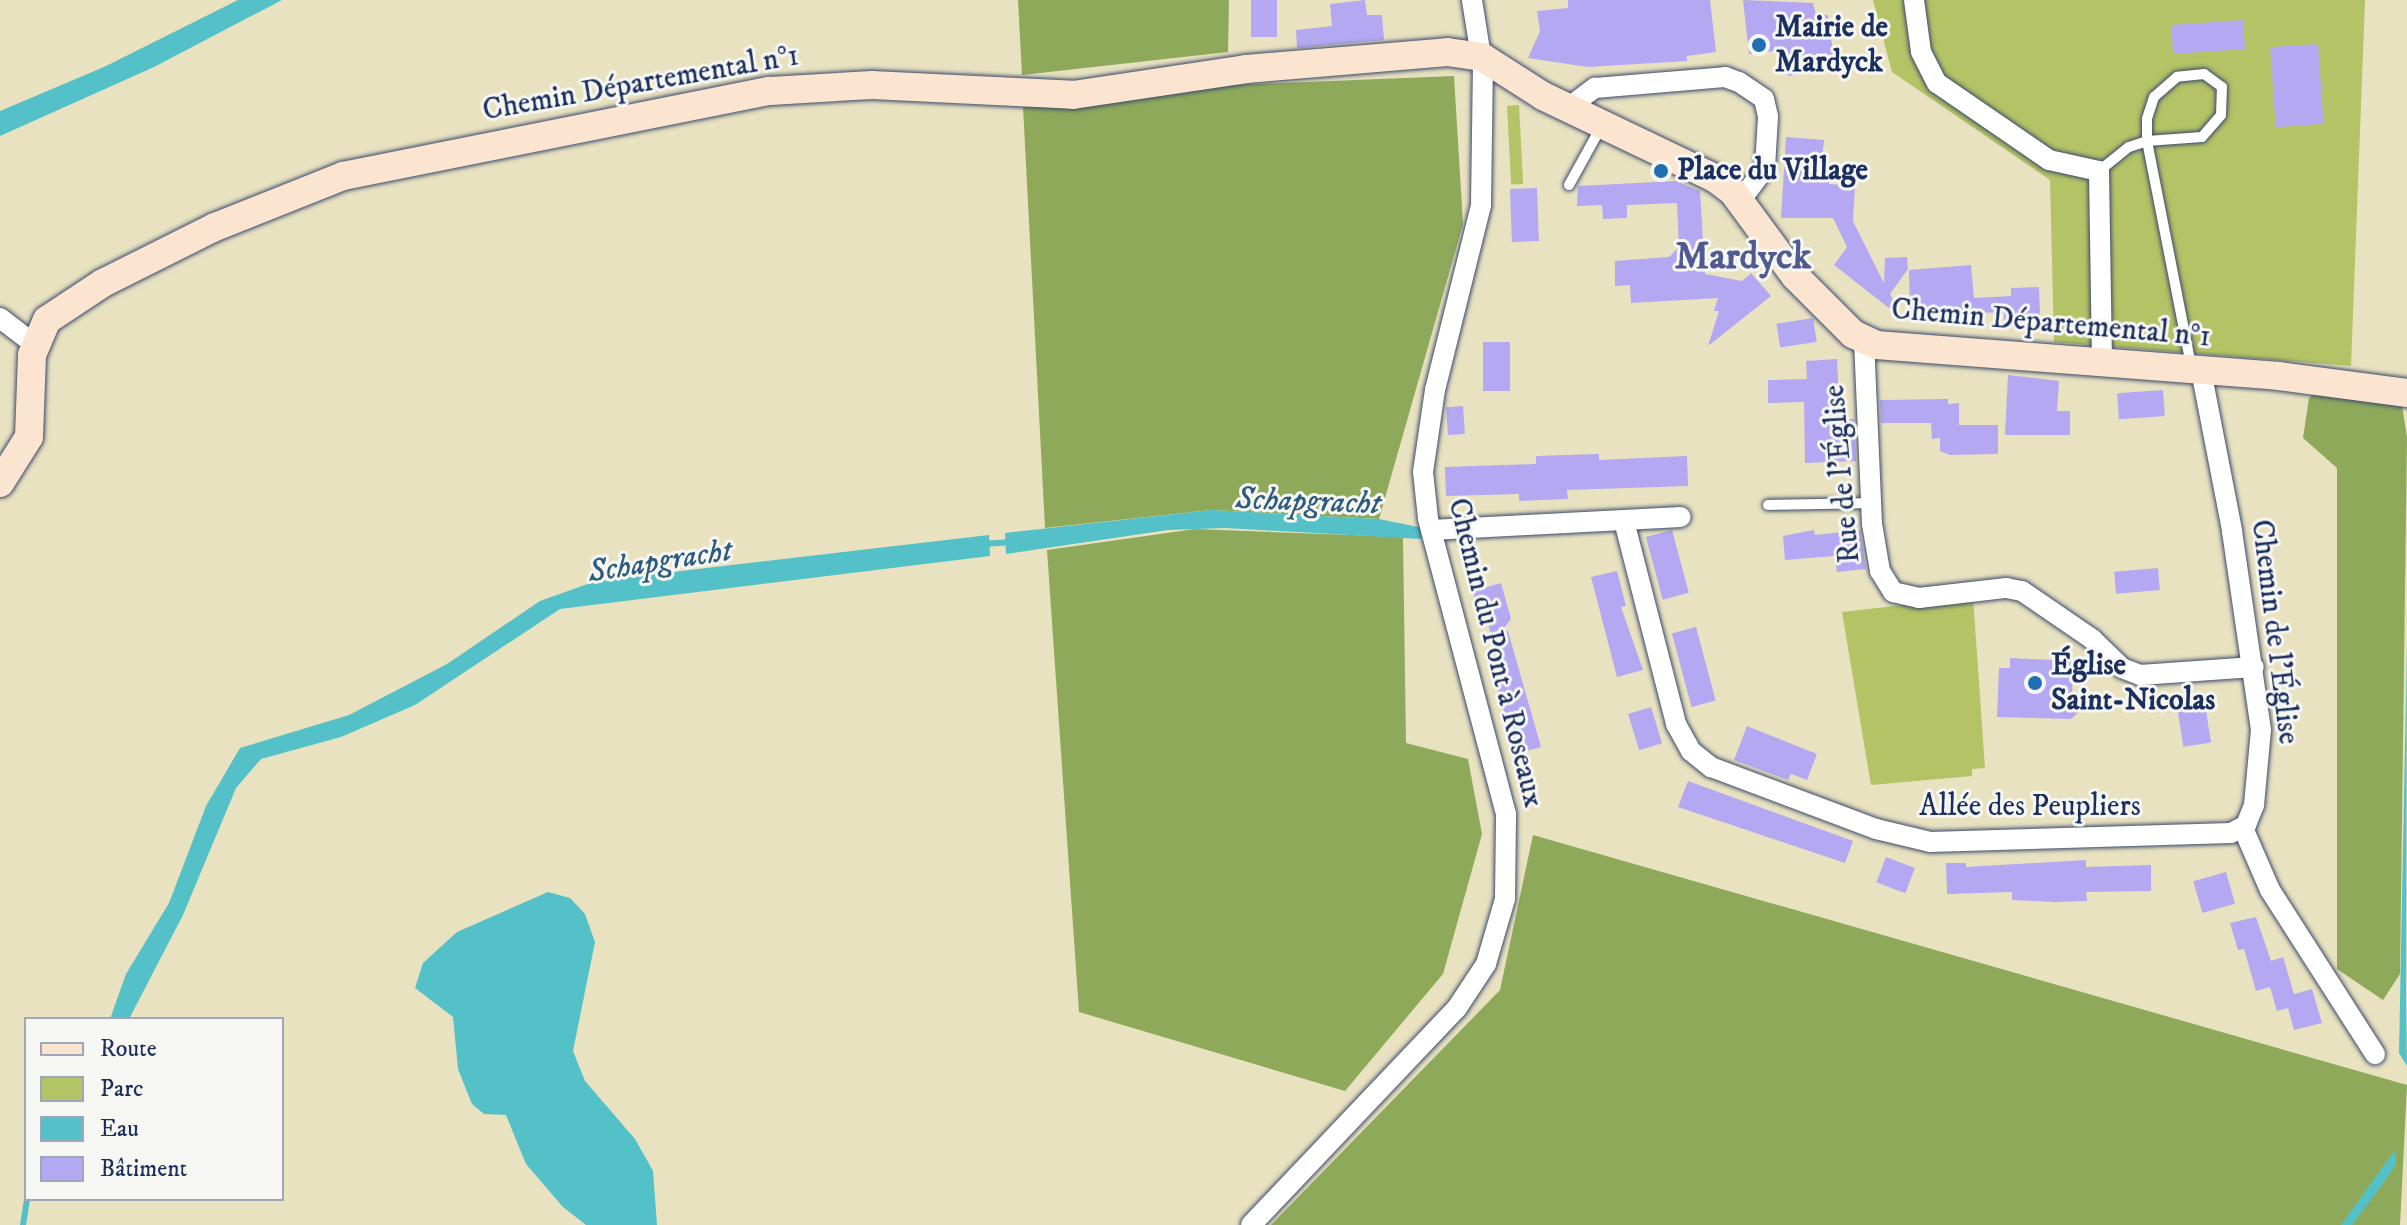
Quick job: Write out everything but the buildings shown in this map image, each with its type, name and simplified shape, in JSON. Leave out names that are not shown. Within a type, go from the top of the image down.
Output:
[{"type":"street","name":"Chemin du Pont à Roseaux","points":[[1251,1225],[1448,1020],[1475,985],[1499,927],[1509,870],[1506,814],[1424,497],[1424,446],[1480,215],[1482,57],[1472,0]]},
{"type":"street","points":[[1914,0],[1921,52],[1937,83],[2049,160],[2099,171],[2102,364]]},
{"type":"street","name":"Chemin Départemental n°1","points":[[34,344],[47,320],[103,283],[306,188],[380,167],[718,99],[872,85],[1073,95],[1300,62],[1447,52],[1482,57],[1568,108],[1604,122],[1716,179],[1740,201],[1795,276],[1864,340],[1902,349],[2196,371],[2407,393]]},
{"type":"street","points":[[1568,108],[1595,88],[1725,77],[1739,82],[1764,99],[1768,117],[1765,168],[1740,201]]},
{"type":"street","points":[[0,318],[34,344],[29,437],[0,483]]},
{"type":"street","name":"Rue de l'Église","points":[[1864,340],[1871,503],[1880,571],[1893,592],[1919,598],[2006,588],[2038,598],[2131,672],[2160,677],[2254,667]]},
{"type":"street","name":"Chemin de l'Église","points":[[2196,371],[2254,667],[2260,761],[2254,805],[2243,828]]},
{"type":"street","points":[[1431,530],[1681,517]]},
{"type":"street","name":"Allée des Peupliers","points":[[1624,521],[1676,724],[1691,751],[1711,767],[1876,829],[1930,842],[2215,835],[2243,828]]},
{"type":"street","points":[[2243,828],[2264,879],[2375,1054]]},
{"type":"lane","points":[[2099,171],[2121,151],[2147,141],[2185,141],[2210,131],[2224,106],[2218,81],[2196,73],[2167,83],[2150,104],[2147,141],[2196,371]]},
{"type":"lane","points":[[1569,185],[1604,122]]},
{"type":"lane","points":[[1768,505],[1871,503]]},
{"type":"green space","points":[[1018,0],[1229,0],[1228,52],[1022,75]]},
{"type":"green space","points":[[1873,0],[2365,0],[2351,366],[2054,342],[2050,180],[1892,72]]},
{"type":"green space","points":[[1454,76],[1463,224],[1379,519],[1211,510],[1045,528],[1023,107],[1071,107],[1230,85]]},
{"type":"green space","points":[[1519,105],[1523,184],[1511,185],[1507,106]]},
{"type":"green space","points":[[2326,384],[2400,393],[2407,437],[2400,974],[2383,1000],[2337,969],[2337,468],[2303,438],[2309,398]]},
{"type":"green space","points":[[1195,529],[1403,537],[1406,743],[1468,759],[1482,834],[1443,974],[1345,1091],[1079,1012],[1047,550]]},
{"type":"green space","points":[[1973,597],[1985,768],[1972,769],[1972,776],[1871,785],[1842,612]]},
{"type":"green space","points":[[1533,835],[2407,1085],[2400,1225],[1271,1225],[1500,990]]},
{"type":"water","points":[[238,0],[282,0],[154,67],[0,136],[0,111],[104,67]]},
{"type":"water","points":[[1211,510],[1379,519],[1423,528],[1421,539],[1225,528],[1168,530],[1006,554],[1005,533]]},
{"type":"water","points":[[989,535],[990,556],[560,609],[415,705],[341,737],[261,759],[236,788],[183,915],[130,1017],[111,1017],[126,974],[169,903],[206,806],[240,748],[349,715],[447,664],[540,601],[596,581]]},
{"type":"water","points":[[2407,644],[2406,998],[2407,1066],[2399,1053]]},
{"type":"water","points":[[548,892],[570,898],[585,914],[595,942],[573,1051],[585,1081],[635,1139],[653,1171],[657,1225],[586,1225],[563,1207],[526,1164],[506,1115],[484,1114],[472,1104],[458,1069],[453,1017],[415,988],[423,963],[457,932]]},
{"type":"water","points":[[2395,1150],[2396,1164],[2385,1181],[2352,1225],[2341,1225]]},
{"type":"waterway","name":"Schapgracht","points":[[983,544],[1012,542]]},
{"type":"waterway","name":"Schapgracht","points":[[23,1225],[27,1201]]},
{"type":"place","name":"Mairie de Mardyck","points":[[1759,45]]},
{"type":"place","name":"Place du Village","points":[[1661,171]]},
{"type":"place","name":"Église Saint-Nicolas","points":[[2035,683]]},
{"type":"district","name":"Mardyck","points":[[1743,258]]}]
